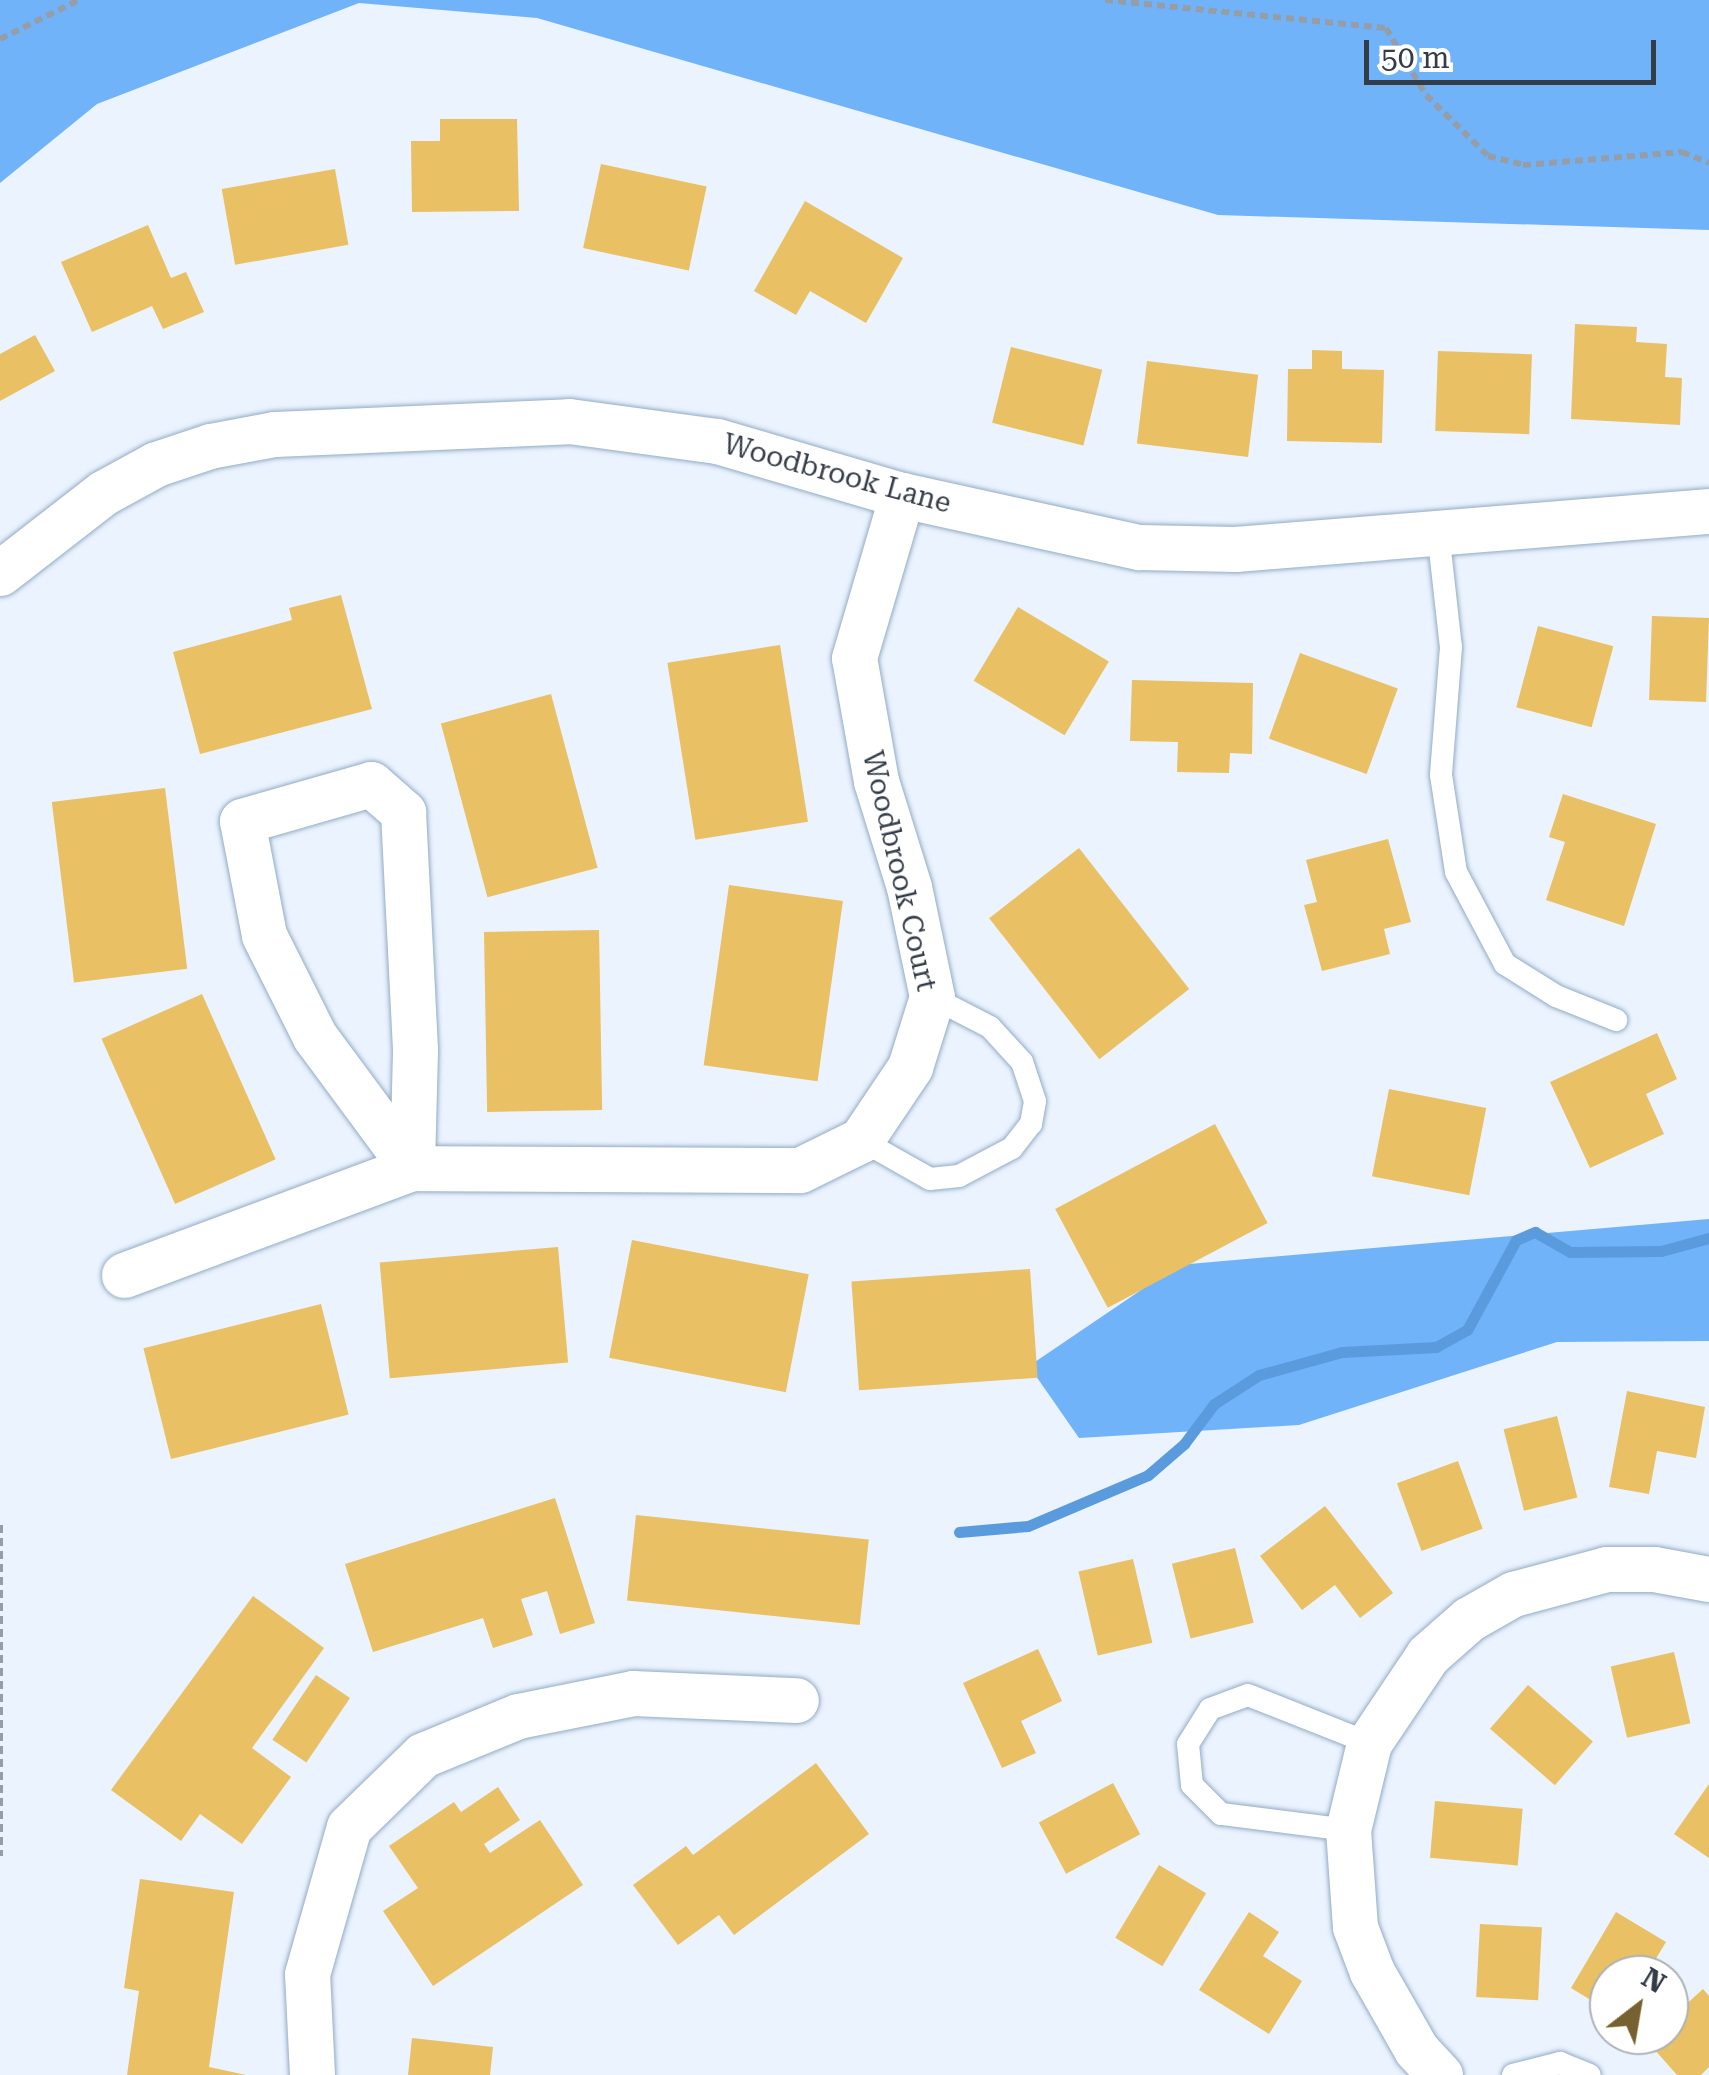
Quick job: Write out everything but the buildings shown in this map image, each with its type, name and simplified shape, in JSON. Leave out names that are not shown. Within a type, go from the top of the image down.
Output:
[{"type":"street","name":"Woodbrook Lane","points":[[0,573],[104,494],[156,464],[275,434],[570,421],[640,426],[902,495],[1139,547],[1234,549],[1709,511]]},
{"type":"street","name":"Woodbrook Court","points":[[862,1140],[910,1067],[932,997],[909,887],[876,781],[854,658],[902,495]]},
{"type":"street","points":[[371,784],[403,812],[415,1052],[412,1168],[315,1037],[264,936],[242,821],[371,784]]},
{"type":"street","points":[[124,1275],[412,1168],[800,1170],[862,1140]]},
{"type":"street","points":[[1440,2075],[1416,2049],[1372,1972],[1355,1927],[1348,1830],[1369,1743],[1428,1655],[1469,1619],[1513,1594],[1606,1569],[1654,1568],[1709,1580]]},
{"type":"street","points":[[312,2075],[306,1974],[349,1827],[423,1755],[518,1716],[633,1693],[796,1700]]},
{"type":"lane","points":[[1438,532],[1452,647],[1441,775],[1456,872],[1505,964],[1556,996],[1616,1020]]},
{"type":"lane","points":[[862,1140],[930,1179],[959,1176],[1012,1148],[1030,1124],[1035,1101],[1022,1062],[990,1027],[932,997]]},
{"type":"lane","points":[[1348,1830],[1221,1814],[1192,1785],[1188,1744],[1210,1709],[1248,1695],[1369,1743]]},
{"type":"lane","points":[[1512,2075],[1560,2062],[1590,2075]]},
{"type":"path","points":[[0,39],[79,0]]},
{"type":"path","points":[[1105,0],[1386,28],[1426,95],[1488,156],[1523,165],[1682,152],[1709,163]]},
{"type":"path","points":[[0,1526],[0,1856]]},
{"type":"shaded area","points":[[0,0],[1709,0],[1709,230],[1218,215],[537,18],[359,3],[97,104],[0,183]]},
{"type":"shaded area","points":[[1709,1219],[1709,1341],[1557,1342],[1299,1425],[1079,1438],[1029,1366],[1178,1265]]},
{"type":"waterway","points":[[959,1532],[1028,1526],[1148,1475],[1184,1444],[1214,1404],[1259,1375],[1342,1352],[1436,1347],[1467,1330],[1516,1240],[1535,1232],[1570,1252],[1661,1251],[1709,1238]]}]
